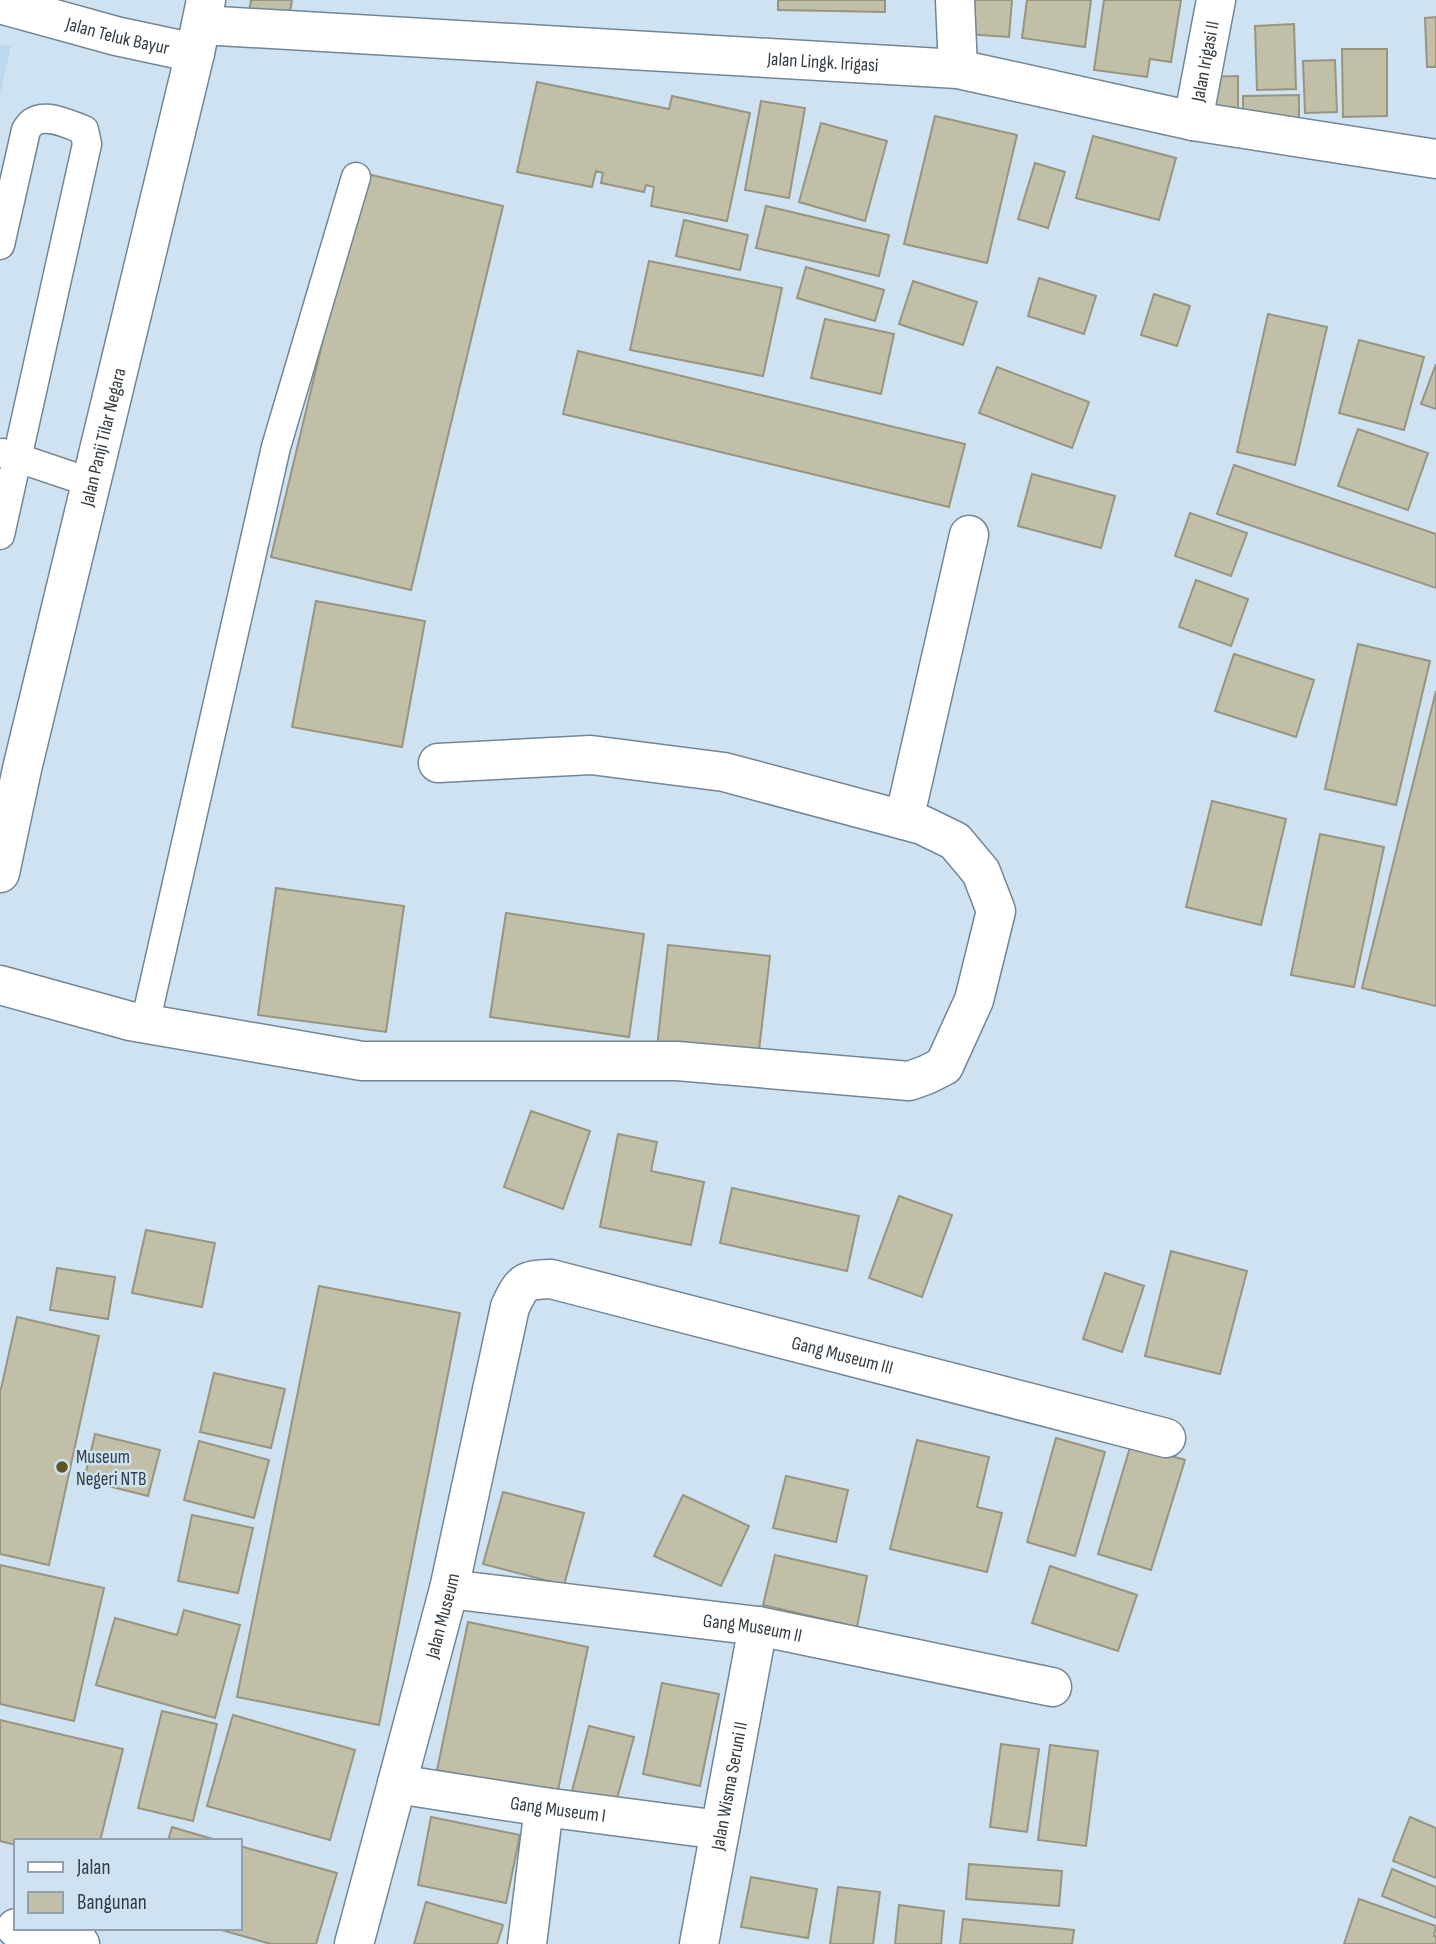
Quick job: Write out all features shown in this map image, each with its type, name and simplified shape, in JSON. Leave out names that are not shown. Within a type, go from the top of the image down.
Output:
[{"type":"street","points":[[956,0],[958,69]]},
{"type":"street","name":"Jalan Irigasi II","points":[[1193,121],[1216,0]]},
{"type":"street","name":"Jalan Teluk Bayur","points":[[0,4],[116,36],[200,26]]},
{"type":"street","name":"Jalan Lingk. Irigasi","points":[[200,26],[958,69],[1193,121],[1436,159]]},
{"type":"street","name":"Jalan Panji Tilar Negara","points":[[0,873],[11,766],[92,483],[200,26]]},
{"type":"street","points":[[904,820],[969,536]]},
{"type":"street","points":[[0,985],[145,1024],[362,1061],[677,1061],[909,1081],[926,1076],[944,1066],[974,1000],[996,911],[981,873],[955,841],[922,825],[724,772],[591,755],[438,763]]},
{"type":"street","name":"Gang Museum III","points":[[520,1287],[531,1280],[551,1279],[1166,1437]]},
{"type":"street","name":"Jalan Museum","points":[[354,1944],[449,1589],[510,1307],[520,1287]]},
{"type":"street","name":"Gang Museum II","points":[[449,1589],[758,1626],[1052,1687]]},
{"type":"street","name":"Jalan Wisma Seruni II","points":[[699,1944],[758,1626]]},
{"type":"street","name":"Gang Museum I","points":[[397,1784],[720,1830]]},
{"type":"street","points":[[527,1944],[544,1807]]},
{"type":"street","points":[[24,1930],[80,1944]]},
{"type":"lane","points":[[0,245],[26,130],[34,122],[47,119],[58,120],[84,130],[87,144],[9,456],[0,535]]},
{"type":"lane","points":[[145,1024],[276,447],[356,177]]},
{"type":"lane","points":[[9,456],[92,483]]},
{"type":"shaded area","points":[[0,44],[11,46],[0,95]]},
{"type":"building","points":[[251,0],[292,0],[288,24],[248,18]]},
{"type":"building","points":[[778,0],[885,0],[885,12],[778,10]]},
{"type":"building","points":[[968,0],[1012,0],[1009,37],[966,34]]},
{"type":"building","points":[[1027,0],[1091,0],[1085,47],[1022,38]]},
{"type":"building","points":[[1104,0],[1181,0],[1171,62],[1150,59],[1147,77],[1094,70]]},
{"type":"building","points":[[1436,17],[1436,67],[1427,67],[1425,18]]},
{"type":"building","points":[[1294,24],[1296,89],[1257,90],[1255,26]]},
{"type":"building","points":[[1342,49],[1387,49],[1387,116],[1343,117]]},
{"type":"building","points":[[1335,60],[1337,112],[1305,113],[1303,61]]},
{"type":"building","points":[[1238,76],[1238,114],[1204,115],[1203,77]]},
{"type":"building","points":[[537,82],[669,109],[672,96],[750,113],[727,221],[651,206],[654,187],[646,185],[644,192],[601,183],[603,173],[596,171],[592,187],[517,172]]},
{"type":"building","points":[[1299,95],[1299,125],[1243,125],[1243,96]]},
{"type":"building","points":[[761,101],[805,108],[789,198],[745,190]]},
{"type":"building","points":[[935,116],[1017,135],[987,263],[904,244]]},
{"type":"building","points":[[821,123],[887,141],[865,221],[799,202]]},
{"type":"building","points":[[1093,136],[1176,158],[1159,220],[1076,198]]},
{"type":"building","points":[[1035,163],[1065,172],[1048,228],[1018,219]]},
{"type":"building","points":[[363,173],[503,206],[411,590],[271,557]]},
{"type":"building","points":[[766,206],[889,235],[879,276],[756,248]]},
{"type":"building","points":[[684,220],[748,235],[740,270],[676,256]]},
{"type":"building","points":[[649,261],[782,288],[763,376],[630,350]]},
{"type":"building","points":[[806,267],[884,290],[875,321],[797,298]]},
{"type":"building","points":[[1039,278],[1096,296],[1084,334],[1028,316]]},
{"type":"building","points":[[913,281],[977,302],[963,345],[899,324]]},
{"type":"building","points":[[1154,294],[1190,306],[1177,346],[1141,335]]},
{"type":"building","points":[[1268,314],[1327,327],[1295,465],[1237,452]]},
{"type":"building","points":[[825,319],[894,334],[881,394],[811,378]]},
{"type":"building","points":[[1359,340],[1424,357],[1404,430],[1339,413]]},
{"type":"building","points":[[578,351],[965,444],[949,507],[563,414]]},
{"type":"building","points":[[1436,364],[1436,409],[1421,404]]},
{"type":"building","points":[[997,367],[1089,402],[1072,448],[979,413]]},
{"type":"building","points":[[1358,429],[1428,453],[1408,510],[1338,486]]},
{"type":"building","points":[[1234,465],[1436,534],[1436,588],[1217,514]]},
{"type":"building","points":[[1032,474],[1115,496],[1101,548],[1018,526]]},
{"type":"building","points":[[1190,513],[1247,533],[1231,576],[1175,556]]},
{"type":"building","points":[[1196,580],[1248,599],[1231,646],[1179,627]]},
{"type":"building","points":[[316,601],[425,621],[402,747],[292,727]]},
{"type":"building","points":[[1358,644],[1430,661],[1396,805],[1325,789]]},
{"type":"building","points":[[1234,654],[1314,680],[1296,737],[1215,711]]},
{"type":"building","points":[[1436,691],[1436,1006],[1362,988]]},
{"type":"building","points":[[1212,801],[1286,819],[1261,925],[1186,907]]},
{"type":"building","points":[[1320,834],[1384,847],[1354,987],[1291,975]]},
{"type":"building","points":[[276,888],[404,906],[386,1032],[258,1015]]},
{"type":"building","points":[[506,913],[644,934],[629,1037],[490,1017]]},
{"type":"building","points":[[668,945],[770,956],[758,1059],[657,1048]]},
{"type":"building","points":[[531,1111],[590,1131],[563,1209],[504,1187]]},
{"type":"building","points":[[618,1134],[657,1142],[651,1171],[704,1182],[691,1245],[600,1227]]},
{"type":"building","points":[[732,1188],[859,1216],[847,1271],[720,1243]]},
{"type":"building","points":[[899,1196],[952,1215],[922,1297],[869,1278]]},
{"type":"building","points":[[146,1230],[215,1243],[202,1307],[132,1293]]},
{"type":"building","points":[[1171,1251],[1247,1271],[1220,1374],[1145,1356]]},
{"type":"building","points":[[57,1268],[115,1277],[108,1319],[50,1310]]},
{"type":"building","points":[[1105,1273],[1144,1286],[1122,1352],[1083,1339]]},
{"type":"building","points":[[319,1286],[460,1313],[379,1725],[237,1697]]},
{"type":"building","points":[[17,1317],[99,1336],[49,1565],[0,1554],[0,1389]]},
{"type":"building","points":[[214,1373],[285,1389],[271,1448],[200,1432]]},
{"type":"building","points":[[95,1434],[160,1450],[148,1496],[84,1480]]},
{"type":"building","points":[[1056,1438],[1105,1452],[1075,1556],[1027,1542]]},
{"type":"building","points":[[917,1440],[989,1457],[977,1507],[1002,1513],[987,1572],[890,1549]]},
{"type":"building","points":[[199,1441],[269,1460],[254,1518],[184,1500]]},
{"type":"building","points":[[1131,1444],[1185,1460],[1151,1570],[1098,1554]]},
{"type":"building","points":[[786,1476],[848,1490],[836,1542],[773,1528]]},
{"type":"building","points":[[503,1492],[584,1513],[564,1585],[483,1564]]},
{"type":"building","points":[[683,1495],[749,1526],[721,1586],[654,1556]]},
{"type":"building","points":[[192,1515],[253,1528],[238,1593],[178,1581]]},
{"type":"building","points":[[775,1555],[867,1576],[857,1627],[763,1605]]},
{"type":"building","points":[[0,1565],[104,1588],[74,1721],[0,1704]]},
{"type":"building","points":[[1050,1566],[1137,1595],[1118,1651],[1032,1623]]},
{"type":"building","points":[[184,1610],[240,1625],[215,1718],[96,1685],[115,1618],[177,1635]]},
{"type":"building","points":[[468,1622],[588,1647],[557,1795],[437,1770]]},
{"type":"building","points":[[662,1683],[719,1694],[700,1786],[643,1774]]},
{"type":"building","points":[[162,1711],[217,1724],[193,1821],[138,1808]]},
{"type":"building","points":[[233,1715],[355,1750],[330,1840],[207,1806]]},
{"type":"building","points":[[0,1720],[123,1749],[100,1839],[14,1839],[14,1844],[0,1841]]},
{"type":"building","points":[[589,1726],[634,1737],[616,1802],[572,1791]]},
{"type":"building","points":[[1001,1744],[1039,1749],[1027,1832],[990,1827]]},
{"type":"building","points":[[1050,1745],[1098,1751],[1086,1846],[1038,1840]]},
{"type":"building","points":[[431,1817],[520,1835],[506,1903],[418,1885]]},
{"type":"building","points":[[1410,1817],[1436,1828],[1436,1878],[1393,1861]]},
{"type":"building","points":[[172,1827],[213,1839],[169,1839]]},
{"type":"building","points":[[242,1847],[337,1873],[316,1944],[271,1944],[221,1930],[242,1930]]},
{"type":"building","points":[[969,1864],[1062,1871],[1059,1906],[966,1899]]},
{"type":"building","points":[[1392,1869],[1436,1887],[1436,1918],[1382,1896]]},
{"type":"building","points":[[751,1877],[817,1889],[808,1938],[741,1927]]},
{"type":"building","points":[[838,1887],[880,1892],[873,1944],[830,1944]]},
{"type":"building","points":[[1359,1899],[1436,1926],[1436,1944],[1344,1944]]},
{"type":"building","points":[[426,1902],[503,1925],[497,1944],[414,1944]]},
{"type":"building","points":[[899,1905],[944,1911],[941,1944],[895,1944]]},
{"type":"building","points":[[963,1919],[1074,1930],[1072,1944],[960,1944]]},
{"type":"place","name":"Museum Negeri NTB","points":[[62,1467]]}]
